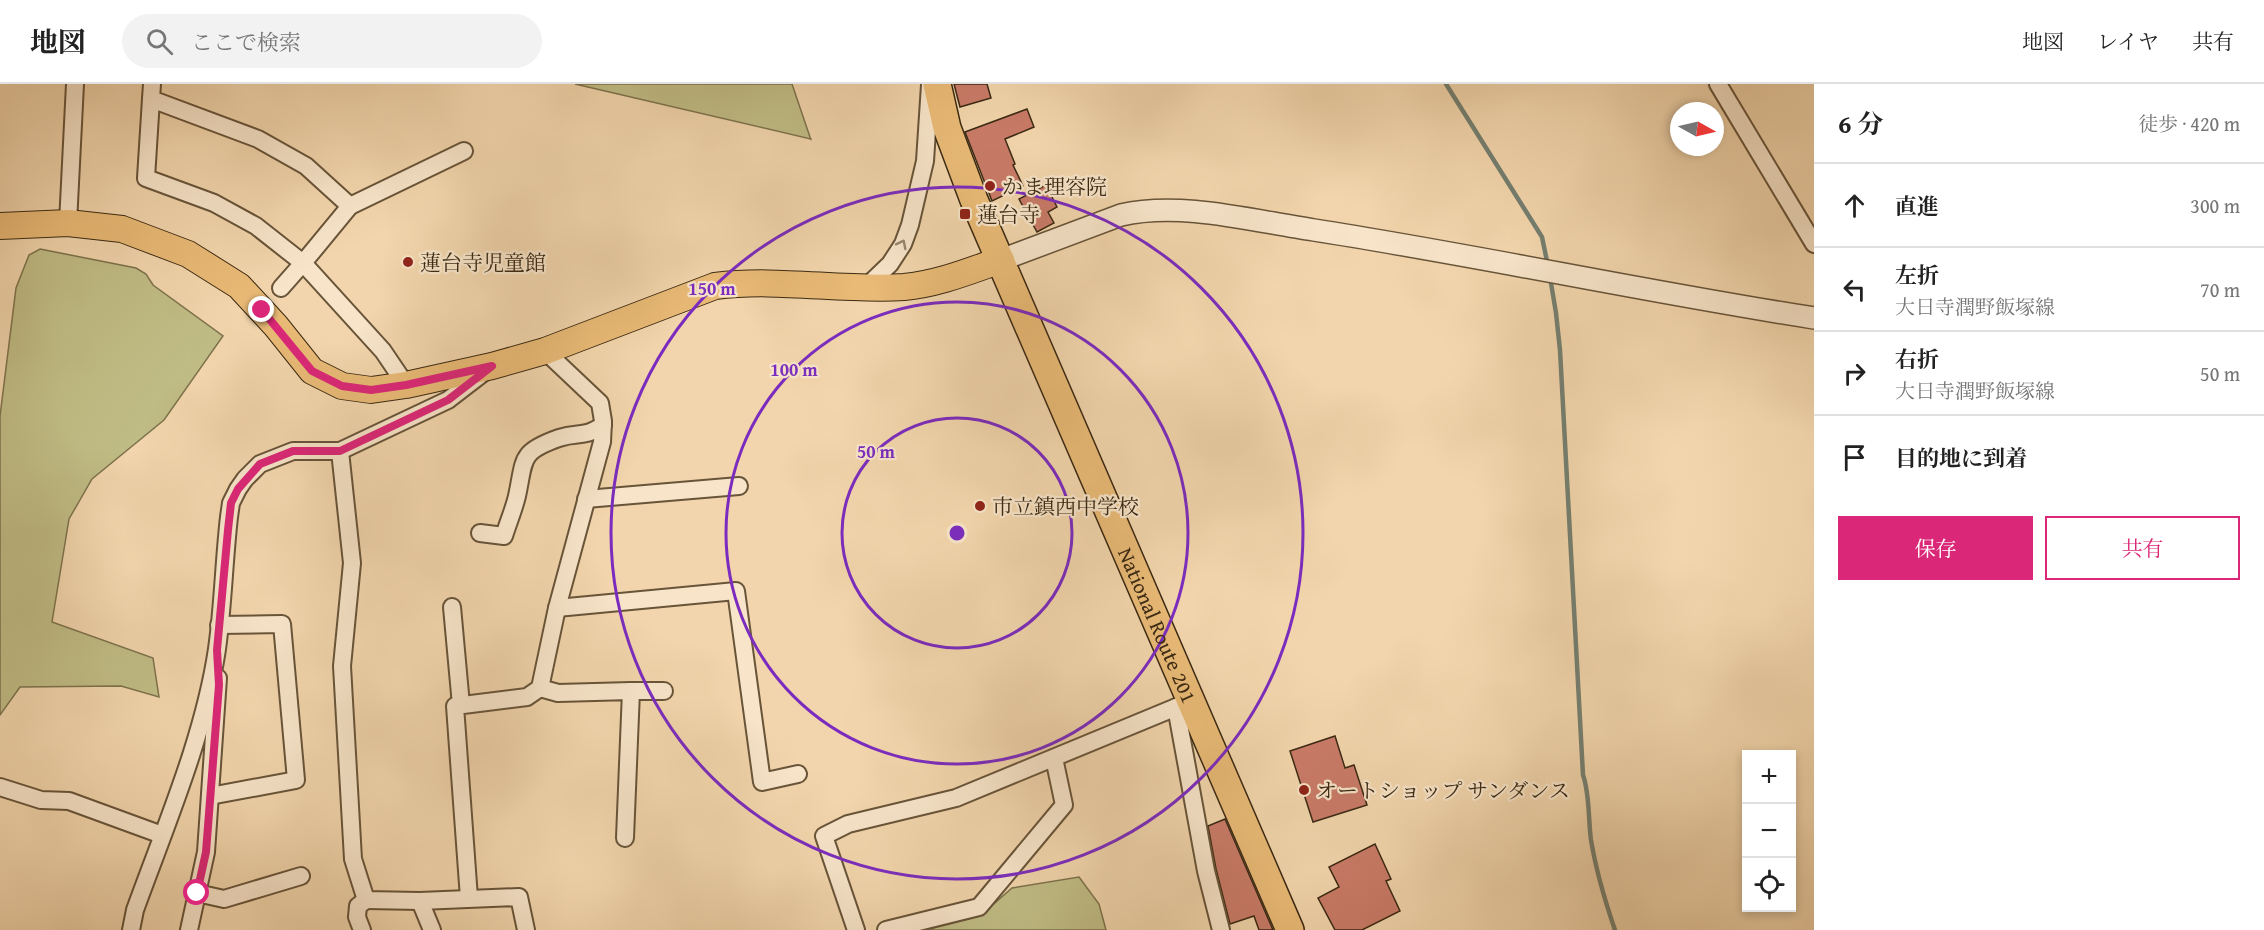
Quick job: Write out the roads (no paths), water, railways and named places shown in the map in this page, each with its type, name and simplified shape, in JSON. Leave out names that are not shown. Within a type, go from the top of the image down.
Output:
[{"type":"highway","name":"National Route 201","points":[[937,84],[946,128],[974,200],[1001,260],[1183,704],[1290,930]]},
{"type":"main road","points":[[0,226],[68,223],[122,229],[188,254],[239,286],[276,326],[312,371],[342,386],[371,390],[406,385],[492,366],[545,351],[716,286],[737,283],[864,288],[906,286],[946,280],[1001,260]]},
{"type":"street","points":[[68,223],[75,84]]},
{"type":"street","points":[[864,288],[890,264],[903,244],[910,225],[925,161],[930,84]]},
{"type":"street","points":[[1718,84],[1814,244]]},
{"type":"street","points":[[350,206],[306,166],[258,139],[151,92],[146,178],[213,203],[256,226],[303,263],[383,351],[406,385]]},
{"type":"street","points":[[281,288],[350,206],[464,151]]},
{"type":"street","points":[[1001,260],[1121,215],[1141,210],[1174,209],[1350,236],[1714,303],[1814,318]]},
{"type":"street","points":[[469,898],[455,706],[526,698],[540,687],[557,608],[602,442],[603,424],[600,403],[545,351]]},
{"type":"street","points":[[131,930],[135,910],[187,768],[209,687],[217,650],[231,503],[242,484],[260,464],[279,455],[293,451],[340,451],[448,400],[492,366]]},
{"type":"street","points":[[480,533],[504,536],[517,497],[524,458],[538,446],[562,437],[589,434],[603,424]]},
{"type":"street","points":[[340,451],[352,563],[342,666],[351,825],[354,860],[366,900]]},
{"type":"street","points":[[586,500],[739,486]]},
{"type":"street","points":[[557,608],[736,591],[762,782],[798,774]]},
{"type":"street","points":[[452,607],[461,705]]},
{"type":"street","points":[[210,796],[296,780],[282,624],[219,626]]},
{"type":"street","points":[[189,930],[206,852],[219,685],[217,650]]},
{"type":"street","points":[[540,687],[558,693],[664,691]]},
{"type":"street","points":[[625,838],[631,691]]},
{"type":"street","points":[[856,930],[824,836],[848,824],[956,798],[1183,704],[1206,871],[1221,930]]},
{"type":"street","points":[[886,930],[980,907],[1064,805],[1054,758]]},
{"type":"street","points":[[0,787],[41,800],[69,801],[162,835]]},
{"type":"street","points":[[197,893],[224,899],[301,876]]},
{"type":"street","points":[[362,930],[357,917],[358,906],[366,900],[420,901],[519,897],[526,930]]},
{"type":"street","points":[[420,901],[432,930]]},
{"type":"waterway","points":[[1446,84],[1542,237],[1548,266]]},
{"type":"waterway","points":[[1550,277],[1560,350],[1583,775],[1587,790],[1593,851],[1615,930]]},
{"type":"place","name":"かま理容院","points":[[990,186]]},
{"type":"place","name":"蓮台寺","points":[[965,214]]},
{"type":"place","name":"蓮台寺児童館","points":[[408,262]]},
{"type":"place","name":"市立鎮西中学校","points":[[980,506]]},
{"type":"place","name":"オートショップ サンダンス","points":[[1304,790]]}]
